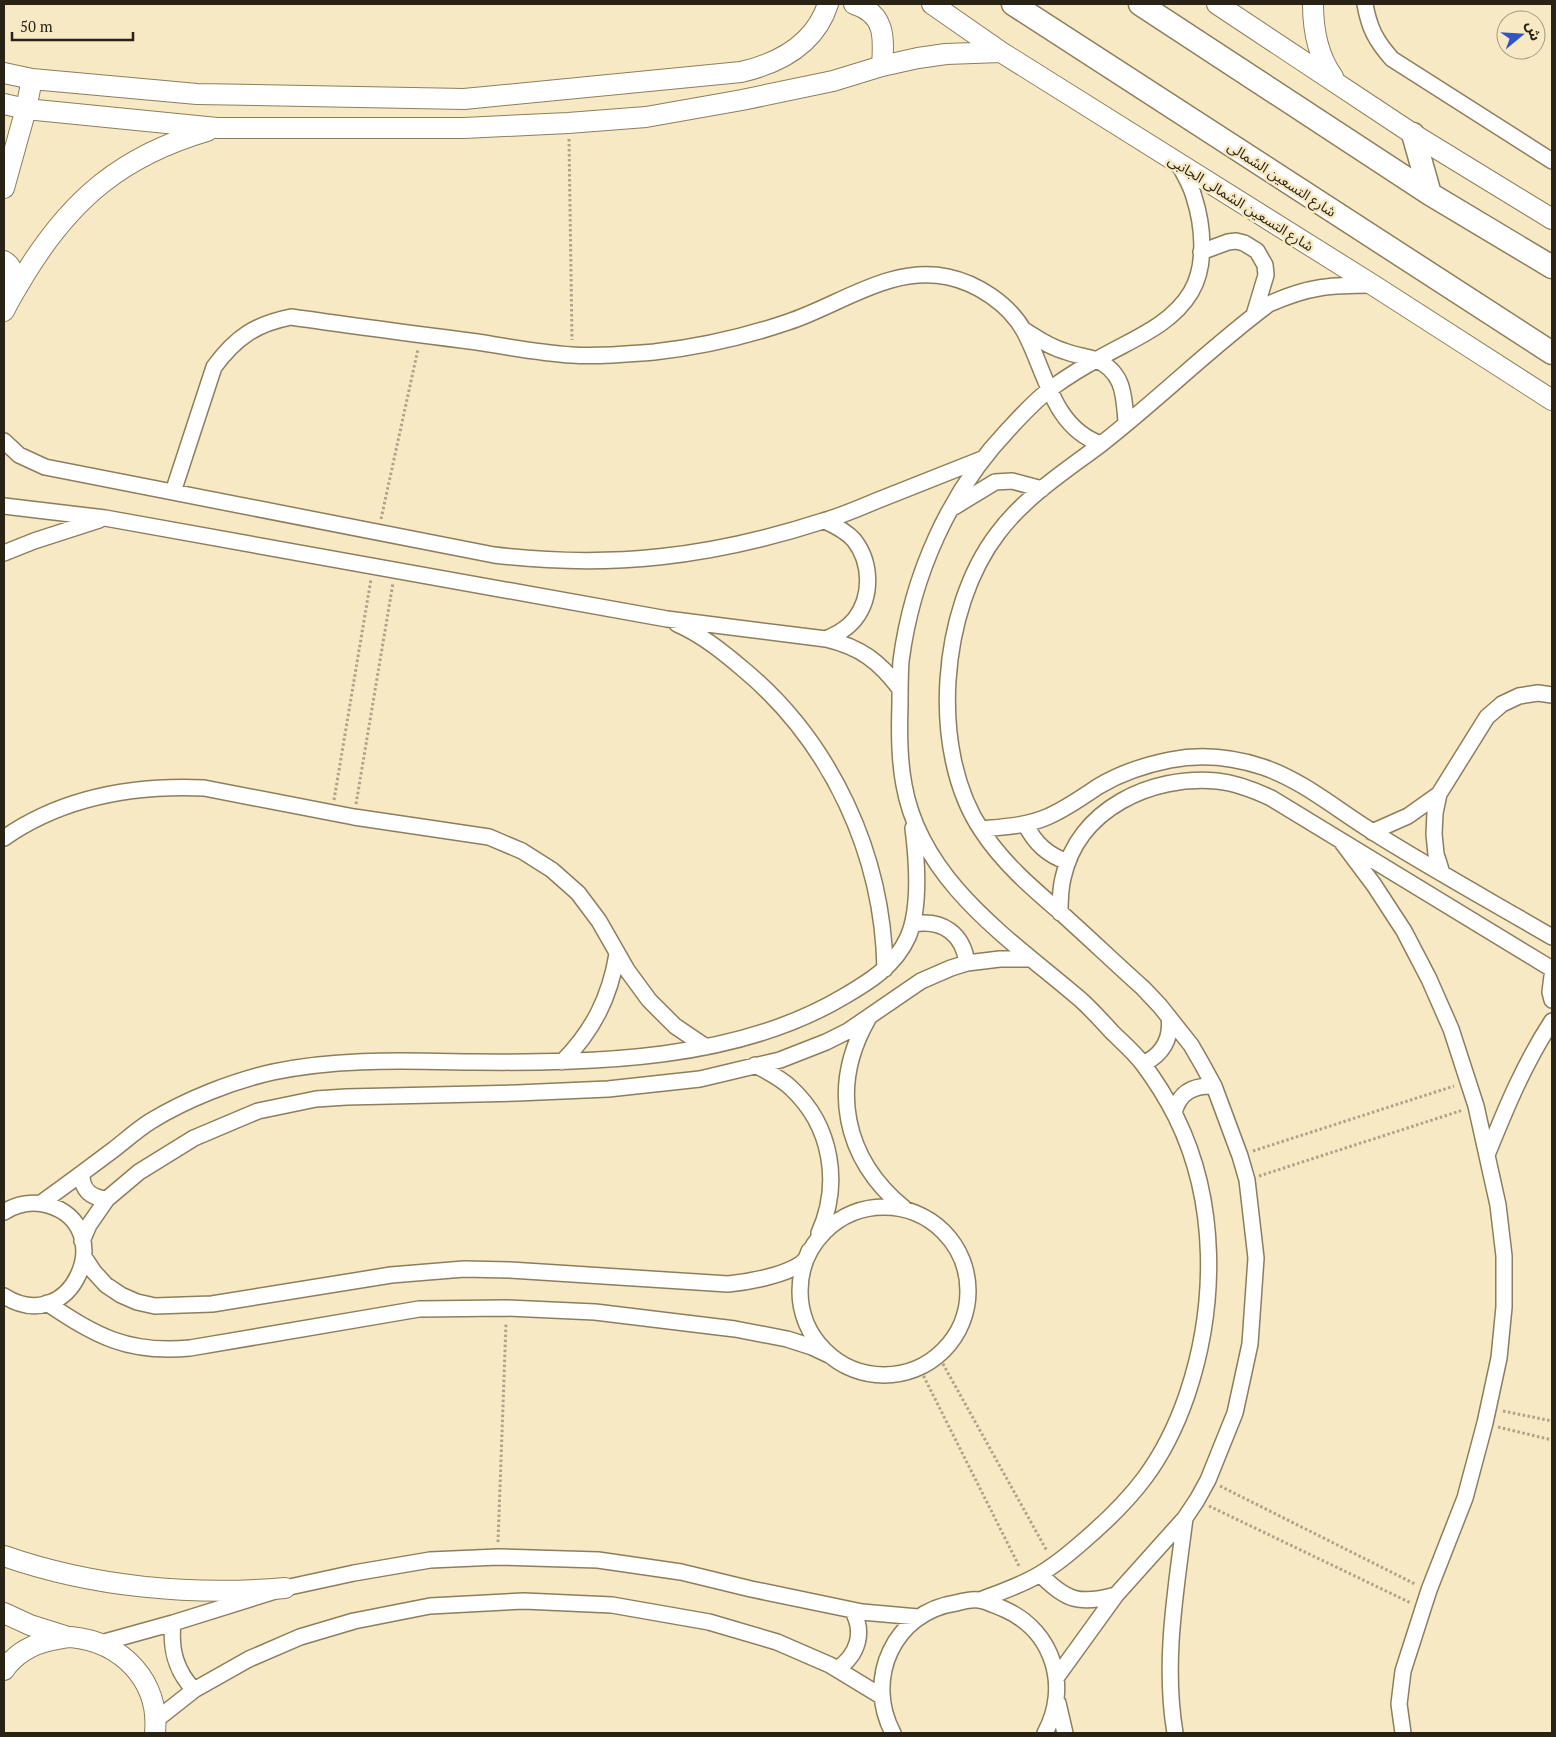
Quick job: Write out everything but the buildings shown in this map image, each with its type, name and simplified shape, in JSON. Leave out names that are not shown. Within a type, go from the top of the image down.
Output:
[{"type":"main road","name":"شارع التسعين الشمالى","points":[[1013,4],[1552,353]]},
{"type":"main road","points":[[1140,4],[1430,194],[1552,267]]},
{"type":"main road","points":[[1413,134],[1430,194]]},
{"type":"street","points":[[854,4],[868,10],[879,23],[884,39],[882,66]]},
{"type":"street","name":"شارع التسعين الشمالى الجانبى","points":[[932,4],[1001,52],[1373,284],[1552,400]]},
{"type":"street","points":[[1217,4],[1413,134],[1552,219]]},
{"type":"street","points":[[1313,4],[1317,42],[1324,65],[1335,81]]},
{"type":"street","points":[[1364,4],[1368,22],[1378,42],[1392,60],[1552,161]]},
{"type":"street","points":[[4,74],[32,79],[197,94],[464,99],[741,72],[760,68],[786,55],[808,37],[821,22],[830,5]]},
{"type":"street","points":[[4,104],[26,109],[217,128],[464,128],[568,123],[646,117],[742,100],[833,81],[882,66],[946,54],[1001,52]]},
{"type":"street","points":[[4,183],[26,109],[32,79]]},
{"type":"street","points":[[464,99],[464,128]]},
{"type":"street","points":[[5,307],[42,248],[64,219],[90,194],[118,171],[149,153],[182,138],[217,128]]},
{"type":"street","points":[[41,1204],[151,1121],[210,1092],[240,1081],[319,1064],[352,1062],[562,1062],[652,1055],[706,1047],[768,1031],[799,1020],[836,1001],[885,969],[898,954],[913,924],[916,870],[912,817],[905,791],[899,728],[901,664],[908,619],[916,588],[951,509],[982,459],[1027,409],[1050,390],[1095,360],[1159,324],[1178,309],[1189,296],[1196,282],[1201,263],[1198,212],[1191,187],[1179,164]]},
{"type":"street","points":[[1201,252],[1236,241],[1244,243],[1257,251],[1265,266],[1266,275],[1254,315]]},
{"type":"street","points":[[4,261],[10,266],[13,277],[5,307]]},
{"type":"street","points":[[173,492],[214,367],[232,345],[255,328],[291,317],[572,355],[609,355],[654,352],[736,337],[789,322],[893,278],[911,275],[948,277],[982,290],[997,301],[1024,330],[1055,348],[1095,360],[1110,368],[1121,384],[1124,394],[1126,422]]},
{"type":"street","points":[[1056,1678],[1116,1595],[1185,1518],[1208,1480],[1235,1413],[1250,1344],[1256,1258],[1247,1180],[1240,1156],[1214,1086],[1191,1046],[1143,988],[999,855],[970,810],[961,790],[955,769],[952,747],[948,696],[953,637],[966,592],[985,551],[1011,516],[1042,489],[1101,444],[1254,315],[1270,304],[1300,291],[1335,285],[1373,284]]},
{"type":"street","points":[[1024,330],[1059,409],[1078,433],[1088,440],[1101,444]]},
{"type":"street","points":[[4,441],[20,455],[45,467],[494,555],[527,559],[594,561],[652,558],[702,552],[761,540],[825,521],[982,459]]},
{"type":"street","points":[[4,456],[10,454],[20,455]]},
{"type":"street","points":[[951,509],[995,482],[1012,481],[1042,489]]},
{"type":"street","points":[[4,506],[105,518],[667,619],[826,639],[861,651],[876,661],[900,689]]},
{"type":"street","points":[[4,553],[105,518]]},
{"type":"street","points":[[825,521],[840,528],[853,540],[862,554],[867,571],[868,588],[863,605],[854,620],[842,632],[826,639]]},
{"type":"street","points":[[667,619],[689,629],[710,643],[756,680],[786,710],[830,772],[853,817],[870,865],[881,915],[885,969]]},
{"type":"street","points":[[1442,873],[1436,854],[1434,834],[1439,794],[1487,717],[1502,704],[1519,696],[1538,693],[1552,695]]},
{"type":"street","points":[[981,829],[1024,824],[1047,817],[1099,786],[1134,770],[1172,760],[1209,757],[1245,762],[1279,773],[1311,790],[1372,832],[1552,937]]},
{"type":"street","points":[[1060,913],[1060,895],[1068,862],[1084,832],[1096,819],[1111,808],[1144,790],[1181,781],[1218,781],[1254,790],[1271,798],[1552,969]]},
{"type":"street","points":[[4,838],[30,822],[69,805],[114,793],[159,788],[204,788],[354,817],[489,837],[522,851],[552,870],[578,894],[599,921],[637,986],[675,1026],[706,1047]]},
{"type":"street","points":[[1372,832],[1408,816],[1439,794]]},
{"type":"street","points":[[893,1733],[881,1696],[884,1666],[897,1638],[918,1617],[932,1609],[947,1604],[980,1600],[1034,1578],[1055,1565],[1113,1516],[1144,1480],[1174,1428],[1184,1404],[1197,1359],[1207,1304],[1208,1247],[1205,1219],[1198,1182],[1185,1136],[1174,1113],[1143,1064],[1085,1004],[1031,959],[951,885],[931,855],[912,817]]},
{"type":"street","points":[[1024,824],[1034,841],[1041,848],[1068,862]]},
{"type":"street","points":[[1341,841],[1374,885],[1412,947],[1429,979],[1451,1030],[1476,1106],[1498,1205],[1504,1256],[1504,1298],[1499,1358],[1485,1423],[1465,1498],[1428,1590],[1403,1672],[1399,1704],[1403,1733]]},
{"type":"street","points":[[913,924],[924,922],[935,924],[950,931],[961,942],[966,953],[967,964]]},
{"type":"street","points":[[562,1062],[586,1036],[603,1005],[610,989],[618,954]]},
{"type":"street","points":[[82,1241],[93,1218],[107,1199],[139,1172],[194,1138],[258,1111],[287,1104],[346,1097],[608,1089],[700,1079],[780,1060],[826,1042],[848,1031],[921,981],[951,968],[1000,959],[1031,959]]},
{"type":"street","points":[[1552,976],[1550,992],[1552,1000]]},
{"type":"street","points":[[871,1015],[854,1047],[849,1065],[847,1083],[848,1119],[852,1137],[868,1170],[878,1185],[905,1209]]},
{"type":"street","points":[[1143,1064],[1157,1056],[1167,1042],[1170,1026],[1169,1018]]},
{"type":"street","points":[[1487,1155],[1518,1080],[1552,1021]]},
{"type":"street","points":[[756,1066],[774,1075],[796,1093],[816,1120],[825,1139],[832,1180],[830,1201],[824,1221],[802,1268],[800,1287],[801,1306],[806,1324],[816,1341],[829,1355]]},
{"type":"street","points":[[1174,1113],[1180,1099],[1191,1089],[1198,1086],[1214,1086]]},
{"type":"street","points":[[82,1173],[82,1180],[87,1192],[93,1196],[107,1199]]},
{"type":"street","points":[[4,1212],[24,1204],[50,1206],[64,1214],[76,1226],[82,1241],[84,1257],[80,1275],[70,1290],[56,1300],[29,1305],[4,1296]]},
{"type":"street","points":[[47,1303],[80,1326],[105,1338],[133,1347],[161,1350],[190,1348],[419,1309],[506,1308],[621,1315],[735,1330],[812,1347],[852,1369],[866,1373],[893,1375],[920,1367],[938,1355],[949,1344],[964,1317],[968,1287],[966,1272],[961,1258],[944,1232],[926,1218],[905,1209],[888,1207],[872,1207],[856,1211],[841,1218],[827,1228],[804,1261],[775,1275],[728,1284],[510,1270],[464,1269],[391,1275],[212,1304],[155,1306],[137,1302],[121,1295],[100,1279],[84,1257]]},
{"type":"street","points":[[4,1307],[20,1303]]},
{"type":"street","points":[[1175,1733],[1170,1686],[1171,1625],[1185,1518]]},
{"type":"street","points":[[4,1556],[57,1571],[104,1581],[151,1587],[198,1591],[285,1588]]},
{"type":"street","points":[[101,1643],[173,1624],[285,1588],[354,1573],[430,1560],[498,1557],[598,1560],[671,1570],[852,1610],[918,1617]]},
{"type":"street","points":[[1034,1578],[1074,1599],[1096,1601],[1116,1595]]},
{"type":"street","points":[[980,1600],[1011,1612],[1025,1621],[1046,1646],[1053,1662],[1057,1698],[1065,1733]]},
{"type":"street","points":[[155,1727],[194,1690],[257,1655],[300,1637],[354,1621],[430,1606],[524,1601],[612,1605],[710,1622],[777,1642],[837,1669],[881,1696]]},
{"type":"street","points":[[837,1669],[849,1659],[856,1646],[859,1631],[856,1616],[852,1610]]},
{"type":"street","points":[[4,1613],[30,1625],[69,1637],[101,1643],[123,1655],[140,1674],[151,1696],[155,1727]]},
{"type":"street","points":[[173,1624],[172,1645],[174,1656],[182,1675],[194,1690]]},
{"type":"street","points":[[4,1670],[10,1661],[37,1643],[69,1637]]},
{"type":"street","points":[[1045,1733],[1052,1720],[1057,1698]]},
{"type":"path","points":[[568,123],[572,355]]},
{"type":"path","points":[[379,532],[421,335]]},
{"type":"path","points":[[332,813],[373,566]]},
{"type":"path","points":[[354,817],[395,570]]},
{"type":"path","points":[[1240,1156],[1469,1081]]},
{"type":"path","points":[[1247,1180],[1476,1106]]},
{"type":"path","points":[[498,1557],[506,1308]]},
{"type":"path","points":[[938,1355],[1055,1565]]},
{"type":"path","points":[[920,1367],[1034,1578]]},
{"type":"path","points":[[1488,1407],[1552,1421]]},
{"type":"path","points":[[1485,1423],[1552,1440]]},
{"type":"path","points":[[1208,1480],[1428,1590]]},
{"type":"path","points":[[1197,1500],[1422,1609]]}]
